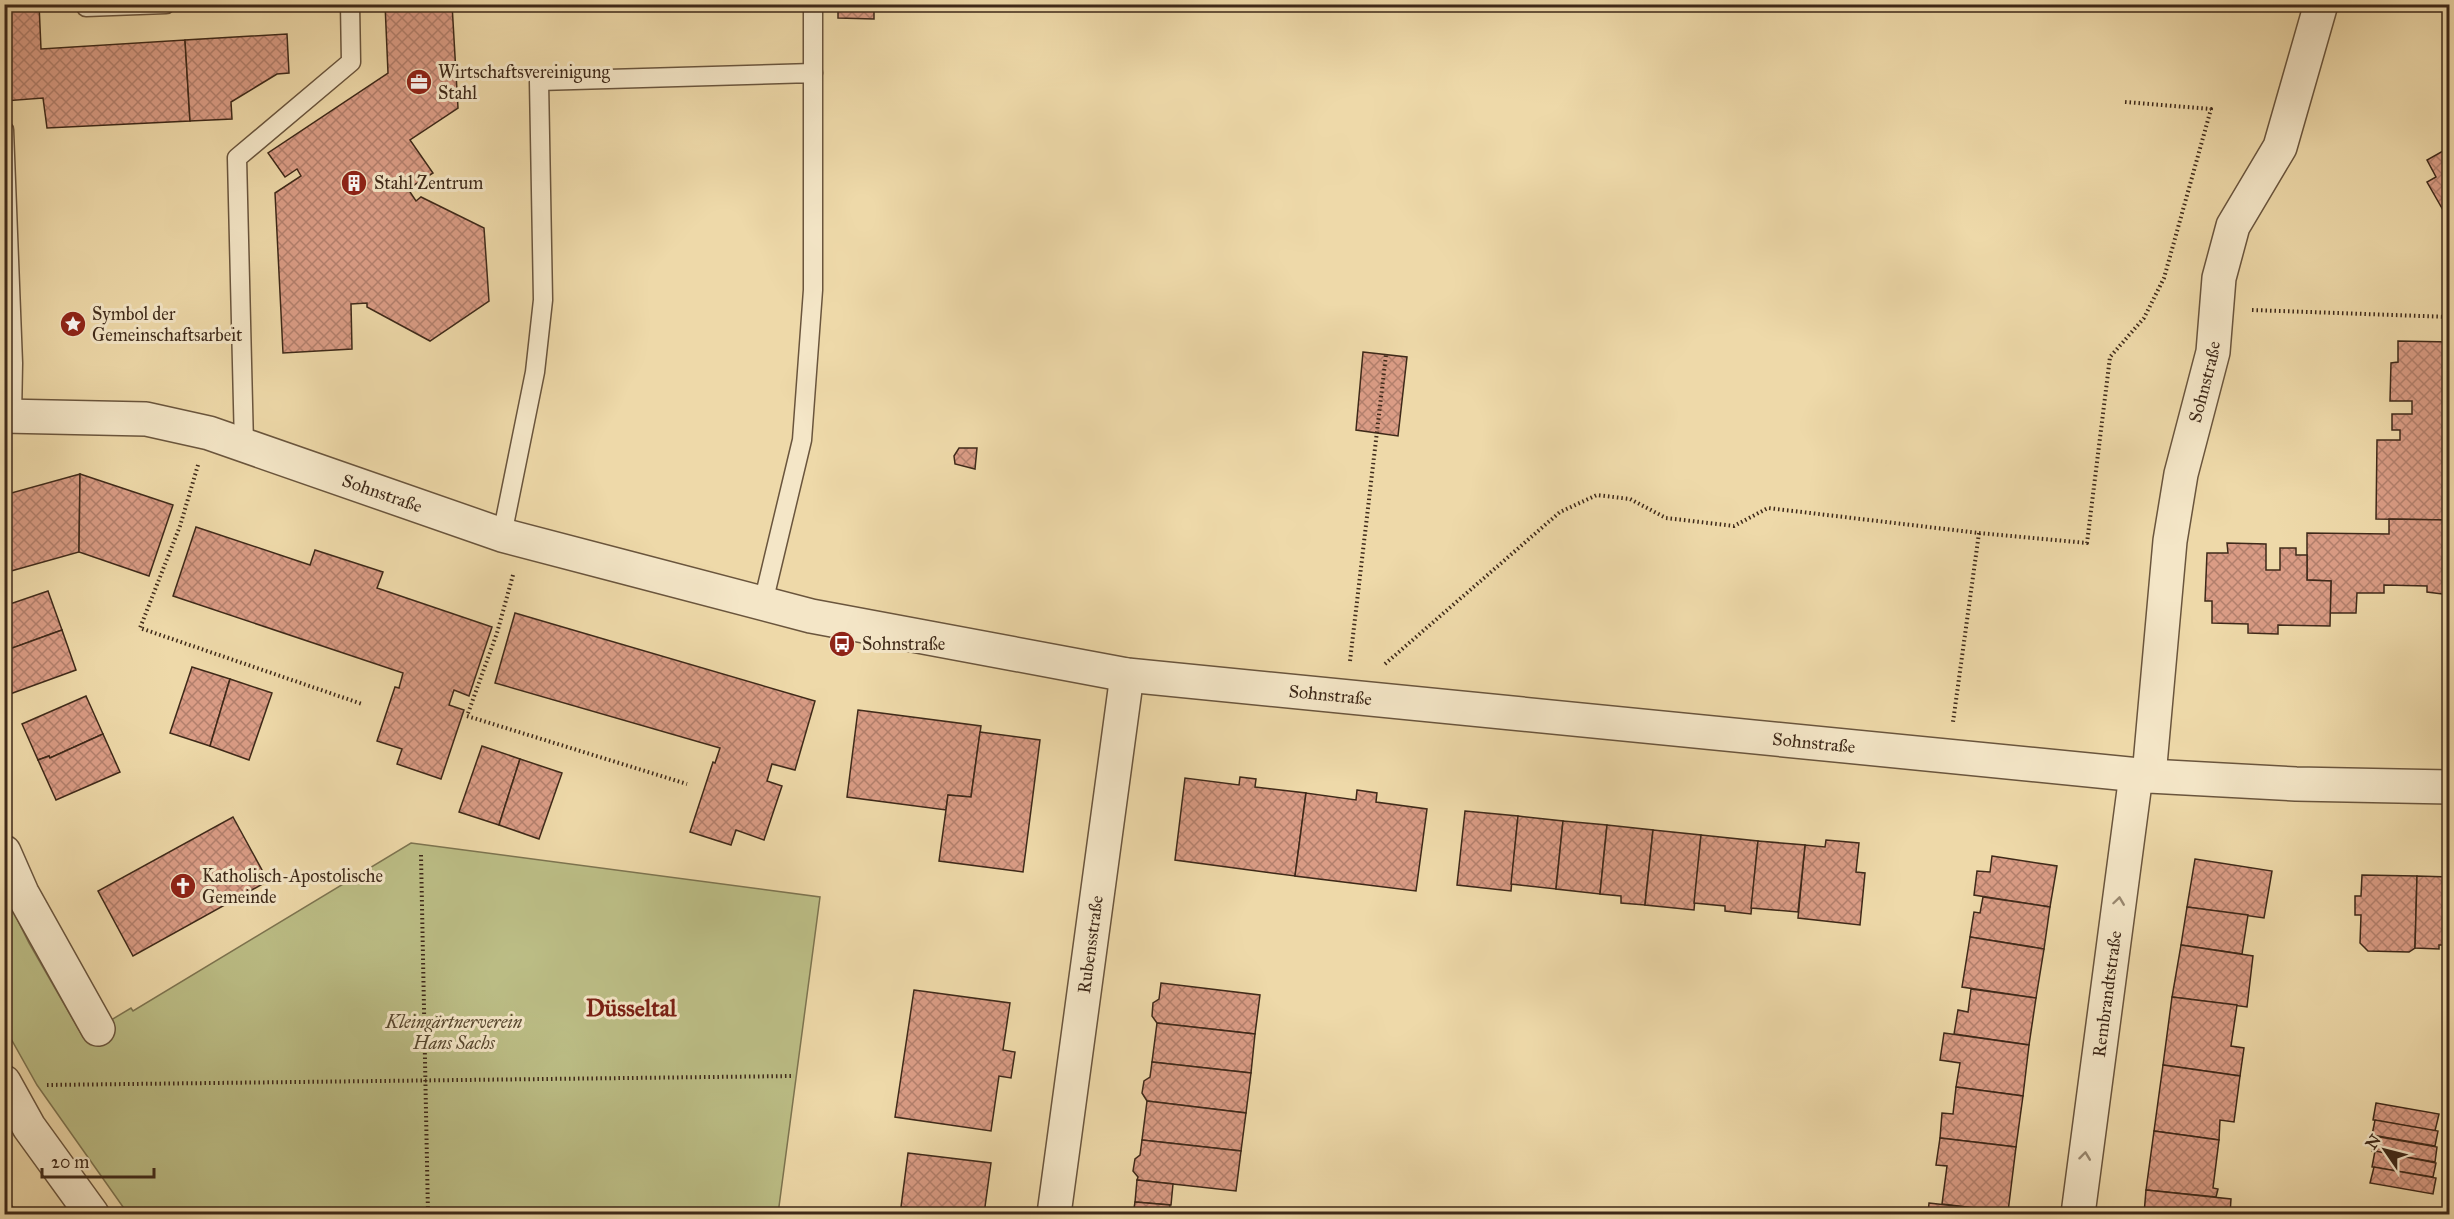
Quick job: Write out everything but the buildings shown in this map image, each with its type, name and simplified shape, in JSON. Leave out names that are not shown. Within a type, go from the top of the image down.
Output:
[{"type":"street","name":"Sohnstraße","points":[[2143,776],[2170,541],[2181,474],[2214,352],[2219,278],[2234,226],[2280,147],[2321,4]]},
{"type":"street","name":"Sohnstraße","points":[[8,417],[146,419],[244,445],[513,537],[763,603],[855,625],[893,630],[1127,675],[2143,776],[2296,784],[2450,787]]},
{"type":"street","name":"Rubensstraße","points":[[1054,1215],[1127,675]]},
{"type":"street","name":"Rembrandtstraße","points":[[2078,1215],[2143,776]]},
{"type":"street","points":[[4,852],[22,893],[98,1029]]},
{"type":"street","points":[[6,1085],[29,1127],[92,1215]]},
{"type":"lane","points":[[86,4],[86,7],[166,4]]},
{"type":"lane","points":[[244,445],[237,158],[351,62],[350,4]]},
{"type":"lane","points":[[763,603],[802,440],[813,290],[813,4]]},
{"type":"lane","points":[[513,537],[543,300],[538,81],[813,73]]},
{"type":"lane","points":[[4,130],[13,363],[8,417]]},
{"type":"path","points":[[1346,698],[1560,512],[1597,495],[1630,499],[1666,518],[1734,526],[1768,508],[1979,533],[2087,543],[2110,357],[2144,318],[2164,278],[2211,109],[2125,102]]},
{"type":"path","points":[[2217,309],[2450,317]]},
{"type":"path","points":[[1346,698],[1386,355]]},
{"type":"path","points":[[209,434],[180,526],[140,628],[362,704]]},
{"type":"path","points":[[1948,756],[1979,533]]},
{"type":"path","points":[[513,537],[497,633],[467,716],[687,784]]},
{"type":"path","points":[[421,855],[428,1215]]},
{"type":"path","points":[[6,1085],[794,1076]]},
{"type":"green space","name":"Kleingärtnerverein Hans Sachs","points":[[411,843],[820,897],[778,1214],[128,1214],[37,1085],[5,1028],[4,893],[29,943],[83,1037],[131,1008],[133,1011]]},
{"type":"place","name":"Wirtschaftsvereinigung Stahl","points":[[419,82]]},
{"type":"place","name":"Stahl Zentrum","points":[[354,183]]},
{"type":"place","name":"Symbol der Gemeinschaftsarbeit","points":[[73,324]]},
{"type":"place","name":"Sohnstraße","points":[[842,644]]},
{"type":"place","name":"Katholisch-Apostolische Gemeinde","points":[[183,886]]},
{"type":"district","name":"Düsseltal","points":[[631,1008]]}]
